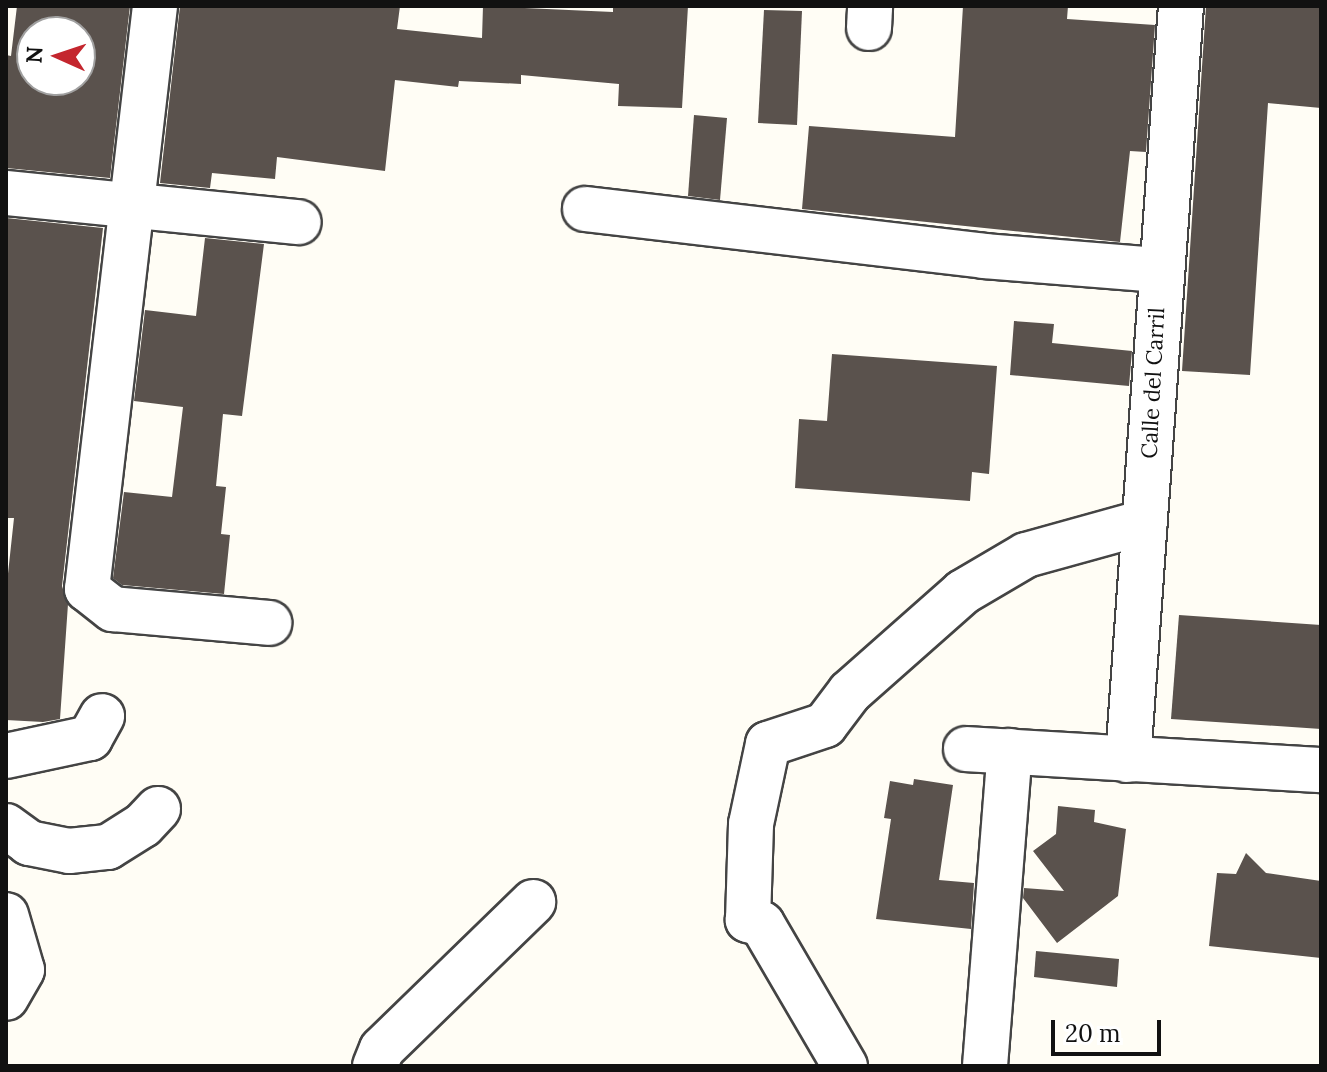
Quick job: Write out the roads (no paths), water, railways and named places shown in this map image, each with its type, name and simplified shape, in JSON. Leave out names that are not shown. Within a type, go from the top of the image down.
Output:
[{"type":"street","points":[[155,6],[87,589],[113,609],[269,623]]},
{"type":"street","name":"Calle del Carril","points":[[1128,760],[1159,270],[1181,6]]},
{"type":"street","points":[[6,193],[299,222]]},
{"type":"street","points":[[585,209],[984,256],[1159,270]]},
{"type":"street","points":[[845,1066],[762,924],[748,920],[751,824],[768,744],[825,725],[850,692],[963,592],[1026,555],[1145,522]]},
{"type":"street","points":[[6,756],[90,738],[102,716]]},
{"type":"street","points":[[966,749],[1321,770]]},
{"type":"street","points":[[985,1066],[1010,751]]},
{"type":"street","points":[[6,826],[29,843],[69,851],[108,847],[143,825],[158,809]]},
{"type":"street","points":[[375,1066],[382,1049],[533,902]]},
{"type":"street","points":[[6,915],[22,970],[6,998]]}]
